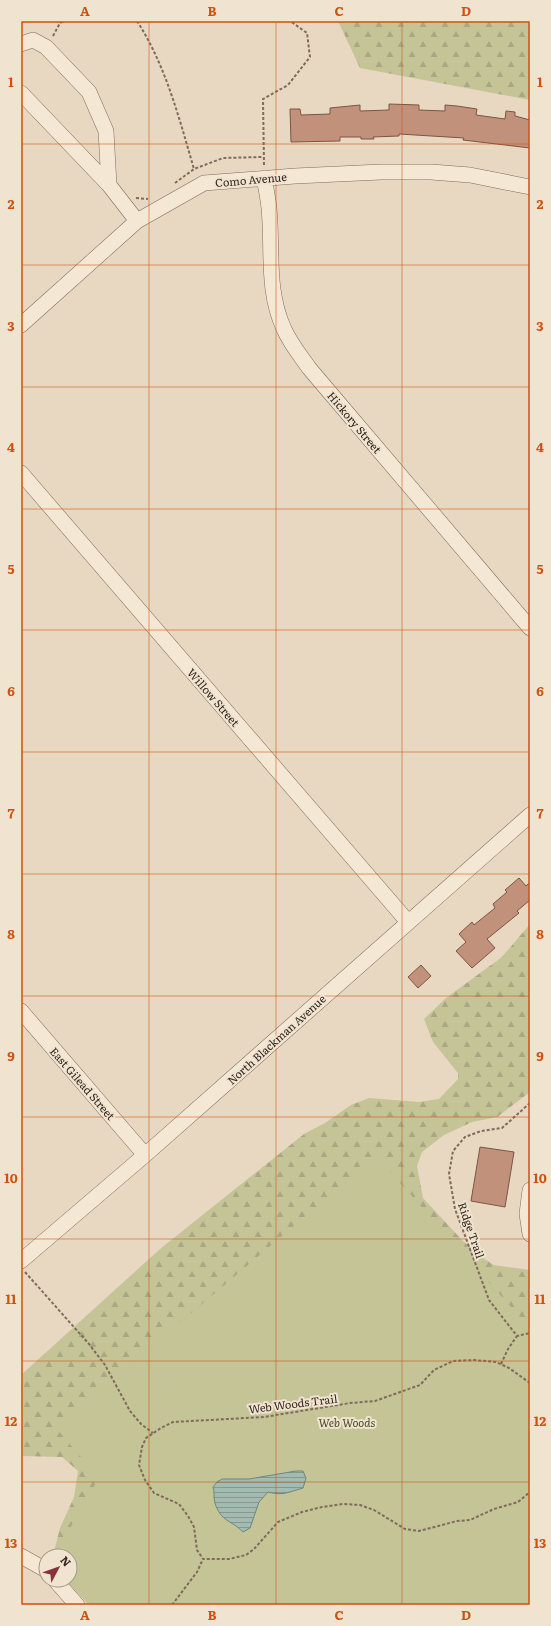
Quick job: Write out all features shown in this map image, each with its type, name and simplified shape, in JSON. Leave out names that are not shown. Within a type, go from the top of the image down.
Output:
[{"type":"street","points":[[21,44],[33,40],[46,47],[89,92],[106,131],[109,185]]},
{"type":"street","points":[[21,93],[109,185],[137,222]]},
{"type":"street","name":"Como Avenue","points":[[21,325],[137,222],[204,183],[264,178],[381,172],[431,172],[470,175],[530,187]]},
{"type":"street","name":"Hickory Street","points":[[264,178],[269,208],[271,282],[275,303],[284,329],[292,344],[308,368],[530,628]]},
{"type":"street","name":"Willow Street","points":[[21,473],[408,922]]},
{"type":"street","name":"North Blackman Avenue","points":[[21,1261],[145,1155],[530,815]]},
{"type":"street","name":"East Gilead Street","points":[[21,1011],[145,1155]]},
{"type":"street","points":[[530,1190],[527,1214],[530,1234]]},
{"type":"street","points":[[21,1556],[38,1566]]},
{"type":"street","points":[[62,1588],[77,1605]]},
{"type":"path","points":[[46,47],[60,24],[64,21]]},
{"type":"path","points":[[137,21],[152,44],[172,94],[194,169]]},
{"type":"path","points":[[264,178],[263,99],[288,85],[310,57],[307,32],[290,21]]},
{"type":"path","name":"Ridge Trail","points":[[517,1336],[489,1300],[455,1209],[449,1174],[453,1151],[465,1137],[480,1131],[502,1128],[530,1103]]},
{"type":"path","points":[[21,1268],[89,1344],[105,1365],[130,1411],[141,1424],[153,1433]]},
{"type":"path","points":[[501,1364],[508,1348],[517,1336],[530,1332]]},
{"type":"path","name":"Web Woods Trail","points":[[203,1559],[197,1550],[194,1527],[188,1516],[179,1504],[154,1493],[145,1480],[139,1465],[142,1447],[146,1438],[173,1422],[264,1417],[350,1403],[375,1401],[420,1385],[434,1370],[453,1362],[474,1360],[496,1362],[510,1368],[530,1383]]},
{"type":"path","points":[[172,1605],[197,1572],[203,1559],[230,1559],[246,1555],[261,1542],[267,1533],[278,1522],[302,1512],[343,1504],[360,1506],[374,1510],[405,1529],[420,1531],[457,1521],[470,1520],[494,1509],[518,1502],[530,1492]]},
{"type":"green space","points":[[338,21],[530,21],[530,100],[360,68]]},
{"type":"green space","name":"Web Woods","points":[[530,924],[530,1092],[497,1117],[472,1122],[444,1135],[422,1152],[417,1166],[423,1198],[462,1240],[483,1258],[494,1265],[530,1270],[530,1605],[89,1605],[73,1588],[78,1588],[78,1548],[55,1548],[60,1528],[74,1497],[78,1471],[62,1457],[21,1456],[21,1375],[160,1249],[304,1134],[325,1123],[351,1105],[369,1098],[419,1102],[439,1099],[458,1079],[458,1073],[433,1042],[424,1019],[446,998],[502,957]]},
{"type":"green space","name":"Web Woods","points":[[376,1156],[530,1328],[530,1605],[89,1605],[73,1588],[78,1588],[78,1548],[59,1548],[99,1478],[56,1428]]},
{"type":"shaded area","points":[[303,1471],[306,1478],[303,1488],[282,1494],[268,1492],[259,1502],[250,1528],[243,1532],[223,1517],[217,1509],[214,1501],[213,1487],[222,1479],[249,1479]]},
{"type":"building","points":[[389,104],[419,105],[419,110],[445,111],[445,105],[457,106],[477,109],[476,115],[505,119],[506,111],[515,112],[515,116],[530,120],[530,148],[463,140],[464,138],[399,134],[399,136],[373,137],[374,139],[361,139],[361,137],[340,137],[340,141],[291,142],[290,109],[300,109],[301,115],[330,114],[330,108],[360,105],[360,111],[389,110]]},
{"type":"building","points":[[519,878],[526,886],[530,882],[530,900],[517,911],[519,913],[487,939],[495,948],[472,968],[456,951],[466,942],[459,934],[472,922],[474,925],[495,908],[493,904],[507,892],[505,890]]},
{"type":"building","points":[[421,965],[431,976],[418,988],[408,977]]},
{"type":"building","points":[[480,1147],[514,1152],[505,1207],[471,1201]]}]
